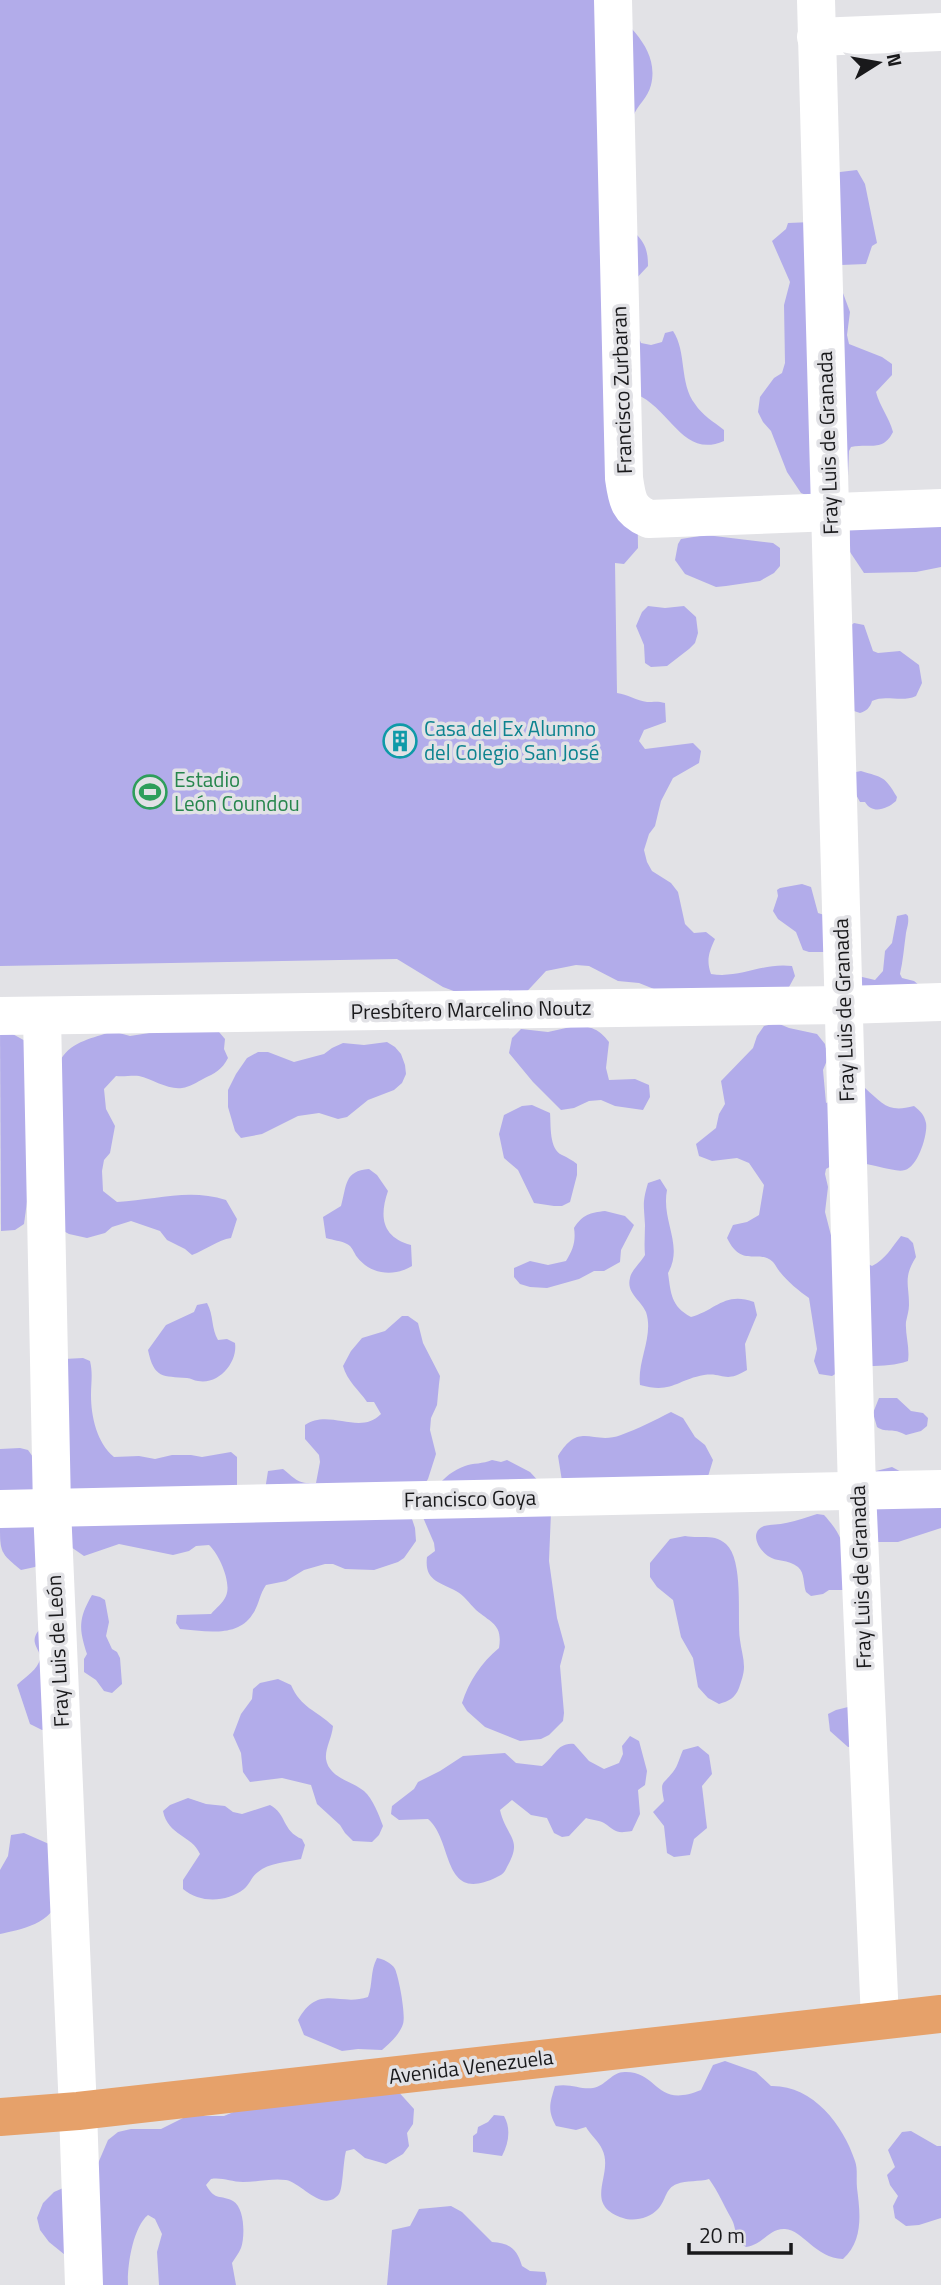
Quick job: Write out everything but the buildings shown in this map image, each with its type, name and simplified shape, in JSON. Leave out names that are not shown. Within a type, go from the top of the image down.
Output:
[{"type":"main road","name":"Avenida Venezuela","points":[[0,2117],[78,2111],[941,2014]]},
{"type":"street","name":"Francisco Zurbaran","points":[[613,0],[624,478],[627,497],[636,514],[649,519],[941,508]]},
{"type":"street","name":"Fray Luis de Granada","points":[[816,0],[857,1490],[880,2020]]},
{"type":"street","points":[[816,37],[941,32]]},
{"type":"street","name":"Presbítero Marcelino Noutz","points":[[0,1016],[941,1002]]},
{"type":"street","name":"Fray Luis de León","points":[[43,1016],[52,1508],[83,2285]]},
{"type":"street","name":"Francisco Goya","points":[[0,1508],[941,1489]]},
{"type":"shaded area","points":[[0,0],[604,0],[639,38],[651,59],[652,72],[650,90],[635,113],[632,125],[637,235],[644,245],[648,261],[648,266],[633,282],[638,336],[641,343],[651,345],[662,342],[665,333],[673,331],[680,348],[690,396],[701,412],[724,430],[724,441],[710,445],[687,438],[659,410],[636,394],[638,548],[624,564],[615,563],[617,693],[643,701],[665,703],[666,722],[644,730],[639,741],[645,749],[693,743],[701,751],[699,763],[673,778],[661,801],[655,826],[649,834],[644,850],[652,871],[671,883],[678,892],[685,924],[694,933],[706,932],[715,939],[709,956],[711,974],[792,966],[795,976],[789,987],[669,995],[639,983],[618,981],[589,966],[576,965],[546,971],[519,1000],[491,1005],[443,987],[397,959],[0,966]]},
{"type":"shaded area","points":[[857,170],[865,184],[877,243],[872,246],[866,264],[841,265],[840,285],[850,312],[847,335],[849,344],[882,357],[892,364],[892,375],[876,392],[893,432],[885,442],[875,446],[851,447],[844,492],[811,497],[801,493],[787,472],[771,431],[758,412],[760,397],[774,378],[782,373],[785,363],[784,305],[790,282],[772,241],[786,229],[788,223],[812,222],[827,179],[840,172]]},
{"type":"shaded area","points":[[941,516],[941,567],[916,572],[864,573],[850,552],[850,527]]},
{"type":"shaded area","points":[[706,535],[773,543],[780,548],[780,566],[760,581],[716,587],[685,574],[675,560],[678,544],[681,539]]},
{"type":"shaded area","points":[[648,606],[684,606],[696,617],[698,633],[695,643],[667,666],[651,667],[645,663],[644,645],[636,626]]},
{"type":"shaded area","points":[[854,623],[864,625],[873,651],[900,651],[919,665],[922,683],[916,696],[905,699],[877,699],[864,711],[854,711],[849,627]]},
{"type":"shaded area","points":[[861,771],[886,781],[897,797],[896,801],[879,809],[860,802],[853,789],[856,772]]},
{"type":"shaded area","points":[[802,884],[811,887],[818,913],[834,918],[826,952],[803,950],[796,932],[778,919],[773,911],[778,896],[777,890]]},
{"type":"shaded area","points":[[906,914],[908,923],[900,974],[902,978],[914,981],[920,986],[884,1015],[855,979],[858,976],[875,980],[883,971],[885,951],[892,943],[897,916]]},
{"type":"shaded area","points":[[777,1023],[817,1034],[825,1044],[828,1058],[823,1070],[826,1103],[865,1088],[886,1106],[914,1106],[925,1120],[924,1142],[910,1168],[897,1171],[862,1163],[847,1163],[826,1169],[825,1174],[828,1187],[825,1212],[834,1247],[872,1266],[885,1257],[901,1236],[913,1243],[916,1257],[909,1270],[906,1322],[908,1361],[859,1367],[832,1376],[819,1374],[814,1361],[817,1349],[809,1298],[786,1279],[773,1262],[767,1258],[738,1253],[727,1238],[733,1225],[747,1222],[759,1215],[764,1185],[749,1163],[737,1158],[712,1161],[699,1156],[696,1144],[716,1128],[719,1114],[725,1104],[721,1081],[753,1048],[764,1026]]},
{"type":"shaded area","points":[[575,1026],[594,1029],[609,1042],[606,1068],[609,1080],[635,1079],[649,1085],[650,1097],[643,1110],[615,1106],[601,1100],[561,1110],[509,1053],[512,1038],[521,1029],[548,1032]]},
{"type":"shaded area","points":[[0,1027],[47,1053],[24,1224],[15,1230],[1,1231]]},
{"type":"shaded area","points":[[112,1031],[130,1036],[162,1031],[219,1032],[225,1039],[224,1049],[228,1058],[223,1065],[215,1073],[188,1087],[171,1087],[139,1076],[116,1076],[104,1089],[106,1109],[115,1126],[110,1153],[104,1160],[102,1171],[103,1191],[117,1202],[185,1195],[226,1200],[237,1219],[231,1238],[192,1255],[167,1240],[160,1231],[131,1221],[87,1238],[58,1228],[61,1059],[77,1044]]},
{"type":"shaded area","points":[[387,1042],[401,1054],[405,1065],[406,1074],[402,1083],[394,1090],[368,1100],[347,1117],[338,1119],[319,1113],[298,1116],[262,1134],[241,1138],[235,1131],[228,1107],[228,1090],[247,1058],[258,1052],[268,1052],[294,1062],[324,1054],[343,1043],[364,1045]]},
{"type":"shaded area","points":[[532,1105],[550,1113],[555,1148],[577,1164],[570,1202],[562,1206],[534,1203],[518,1170],[504,1158],[499,1134],[504,1115],[522,1106]]},
{"type":"shaded area","points":[[369,1169],[377,1175],[388,1191],[384,1209],[385,1225],[394,1237],[411,1245],[412,1266],[405,1270],[390,1273],[376,1271],[363,1263],[349,1245],[326,1238],[323,1217],[341,1206],[351,1176]]},
{"type":"shaded area","points":[[660,1179],[667,1190],[667,1212],[674,1253],[668,1273],[671,1293],[679,1308],[691,1317],[728,1300],[744,1299],[754,1302],[757,1315],[745,1344],[747,1370],[739,1374],[729,1377],[704,1375],[660,1388],[640,1385],[648,1321],[644,1308],[629,1283],[632,1272],[645,1255],[644,1204],[648,1183]]},
{"type":"shaded area","points":[[605,1211],[625,1216],[634,1225],[621,1250],[620,1262],[604,1271],[594,1271],[579,1279],[547,1288],[520,1284],[514,1277],[514,1268],[530,1261],[548,1265],[566,1261],[573,1245],[577,1223],[587,1215]]},
{"type":"shaded area","points":[[207,1303],[218,1340],[227,1339],[235,1343],[233,1358],[226,1371],[206,1381],[161,1374],[153,1366],[148,1350],[166,1325],[194,1312],[197,1305]]},
{"type":"shaded area","points":[[402,1316],[408,1316],[418,1323],[423,1343],[440,1376],[437,1405],[431,1418],[430,1430],[436,1454],[428,1479],[410,1513],[416,1541],[404,1558],[374,1570],[345,1569],[325,1564],[304,1570],[286,1581],[266,1585],[254,1612],[246,1622],[229,1630],[209,1632],[180,1629],[176,1623],[177,1615],[211,1614],[226,1596],[224,1569],[209,1545],[196,1546],[189,1551],[173,1555],[119,1544],[84,1556],[71,1547],[63,1483],[64,1359],[83,1358],[90,1361],[94,1421],[99,1437],[114,1457],[202,1457],[231,1452],[237,1457],[237,1485],[265,1490],[268,1471],[283,1469],[301,1482],[316,1483],[319,1455],[305,1439],[305,1425],[324,1419],[364,1423],[381,1414],[374,1402],[367,1402],[347,1376],[343,1366],[362,1338],[385,1331]]},
{"type":"shaded area","points":[[879,1398],[897,1398],[911,1411],[923,1413],[928,1418],[927,1426],[921,1431],[906,1435],[877,1427],[873,1413]]},
{"type":"shaded area","points":[[671,1412],[683,1418],[695,1437],[705,1445],[713,1460],[706,1483],[562,1481],[558,1456],[573,1439],[580,1436],[611,1438]]},
{"type":"shaded area","points":[[0,1449],[28,1450],[33,1457],[39,1488],[0,1499]]},
{"type":"shaded area","points":[[507,1460],[530,1472],[543,1486],[551,1512],[549,1561],[557,1618],[565,1647],[560,1666],[564,1713],[563,1721],[541,1739],[520,1741],[485,1727],[467,1711],[462,1703],[465,1695],[481,1666],[499,1648],[499,1634],[495,1625],[462,1595],[434,1580],[428,1571],[427,1557],[435,1551],[422,1515],[433,1492],[449,1474],[468,1465]]},
{"type":"shaded area","points":[[892,1467],[941,1493],[941,1528],[898,1542],[869,1542],[876,1471]]},
{"type":"shaded area","points":[[817,1514],[824,1515],[842,1541],[846,1558],[847,1590],[829,1590],[811,1596],[806,1592],[800,1569],[768,1556],[758,1545],[756,1536],[764,1526]]},
{"type":"shaded area","points":[[29,1524],[37,1528],[40,1563],[21,1570],[3,1551],[0,1525]]},
{"type":"shaded area","points":[[685,1536],[712,1537],[726,1544],[732,1552],[738,1575],[740,1640],[744,1670],[736,1694],[719,1704],[708,1698],[698,1687],[693,1658],[681,1637],[673,1600],[657,1587],[650,1577],[650,1563],[670,1539]]},
{"type":"shaded area","points":[[92,1595],[105,1600],[109,1622],[106,1636],[120,1658],[122,1684],[112,1693],[104,1691],[96,1680],[84,1672],[84,1659],[87,1654],[81,1624]]},
{"type":"shaded area","points":[[39,1630],[49,1729],[42,1730],[30,1724],[17,1685],[34,1669],[41,1657],[35,1640]]},
{"type":"shaded area","points":[[278,1679],[291,1685],[304,1704],[333,1726],[326,1755],[328,1765],[336,1775],[364,1791],[373,1803],[383,1826],[372,1842],[353,1841],[317,1804],[311,1785],[282,1778],[250,1782],[243,1772],[241,1753],[233,1735],[241,1714],[252,1699],[253,1689],[260,1683]]},
{"type":"shaded area","points":[[852,1706],[855,1746],[848,1747],[830,1731],[828,1714]]},
{"type":"shaded area","points":[[630,1736],[639,1741],[647,1771],[645,1785],[638,1790],[640,1814],[632,1831],[619,1832],[602,1822],[586,1818],[569,1836],[562,1837],[554,1833],[547,1818],[531,1815],[512,1800],[500,1810],[514,1843],[512,1856],[503,1873],[479,1883],[466,1883],[457,1877],[436,1829],[428,1819],[399,1820],[391,1814],[392,1806],[414,1789],[418,1782],[463,1756],[505,1753],[516,1763],[542,1766],[564,1745],[574,1744],[589,1761],[604,1769],[619,1763],[623,1754],[622,1746]]},
{"type":"shaded area","points":[[698,1746],[709,1755],[712,1774],[702,1786],[707,1828],[694,1839],[690,1855],[674,1857],[667,1853],[664,1826],[653,1812],[664,1801],[663,1784],[675,1770],[683,1750]]},
{"type":"shaded area","points":[[188,1798],[225,1806],[242,1814],[270,1805],[279,1813],[291,1832],[302,1839],[305,1845],[301,1859],[262,1869],[244,1889],[230,1897],[206,1899],[190,1894],[183,1889],[183,1880],[200,1854],[192,1843],[170,1826],[163,1811]]},
{"type":"shaded area","points":[[24,1833],[49,1844],[57,1898],[55,1907],[35,1924],[0,1934],[0,1870],[8,1856],[11,1835]]},
{"type":"shaded area","points":[[377,1958],[395,1969],[402,1996],[403,2024],[391,2042],[382,2050],[342,2051],[304,2035],[298,2020],[314,2002],[330,1998],[348,2000],[368,1997]]},
{"type":"shaded area","points":[[725,2061],[756,2072],[771,2086],[800,2092],[824,2109],[843,2134],[856,2164],[859,2225],[854,2243],[843,2259],[825,2254],[798,2234],[785,2229],[779,2229],[746,2247],[737,2237],[733,2222],[709,2179],[673,2186],[658,2209],[646,2217],[623,2218],[611,2212],[601,2197],[605,2159],[601,2146],[586,2127],[576,2130],[556,2126],[551,2115],[555,2086],[593,2088],[621,2072],[626,2072],[645,2077],[666,2093],[686,2095],[701,2090],[713,2065]]},
{"type":"shaded area","points":[[396,2089],[414,2109],[413,2124],[407,2133],[409,2146],[403,2154],[386,2164],[365,2158],[354,2149],[346,2151],[340,2191],[333,2199],[319,2199],[286,2180],[243,2182],[211,2179],[206,2185],[216,2196],[233,2201],[242,2216],[242,2243],[232,2263],[236,2285],[159,2285],[157,2252],[162,2234],[155,2219],[148,2215],[135,2237],[128,2285],[102,2285],[49,2242],[40,2230],[37,2218],[43,2203],[54,2192],[93,2175],[108,2140],[118,2132],[161,2129],[187,2116],[224,2116],[243,2108]]},
{"type":"shaded area","points":[[494,2115],[504,2116],[508,2125],[508,2141],[502,2156],[473,2152],[473,2136],[478,2127]]},
{"type":"shaded area","points":[[911,2131],[941,2146],[941,2218],[906,2226],[895,2218],[893,2206],[898,2196],[887,2175],[895,2167],[888,2150],[902,2132]]},
{"type":"shaded area","points":[[451,2206],[462,2212],[492,2242],[512,2248],[522,2266],[530,2271],[545,2272],[546,2285],[387,2285],[392,2230],[410,2226],[419,2209]]},
{"type":"place","name":"Casa del Ex Alumno del Colegio San José","points":[[400,741]]},
{"type":"place","name":"Estadio León Coundou","points":[[150,792]]}]
